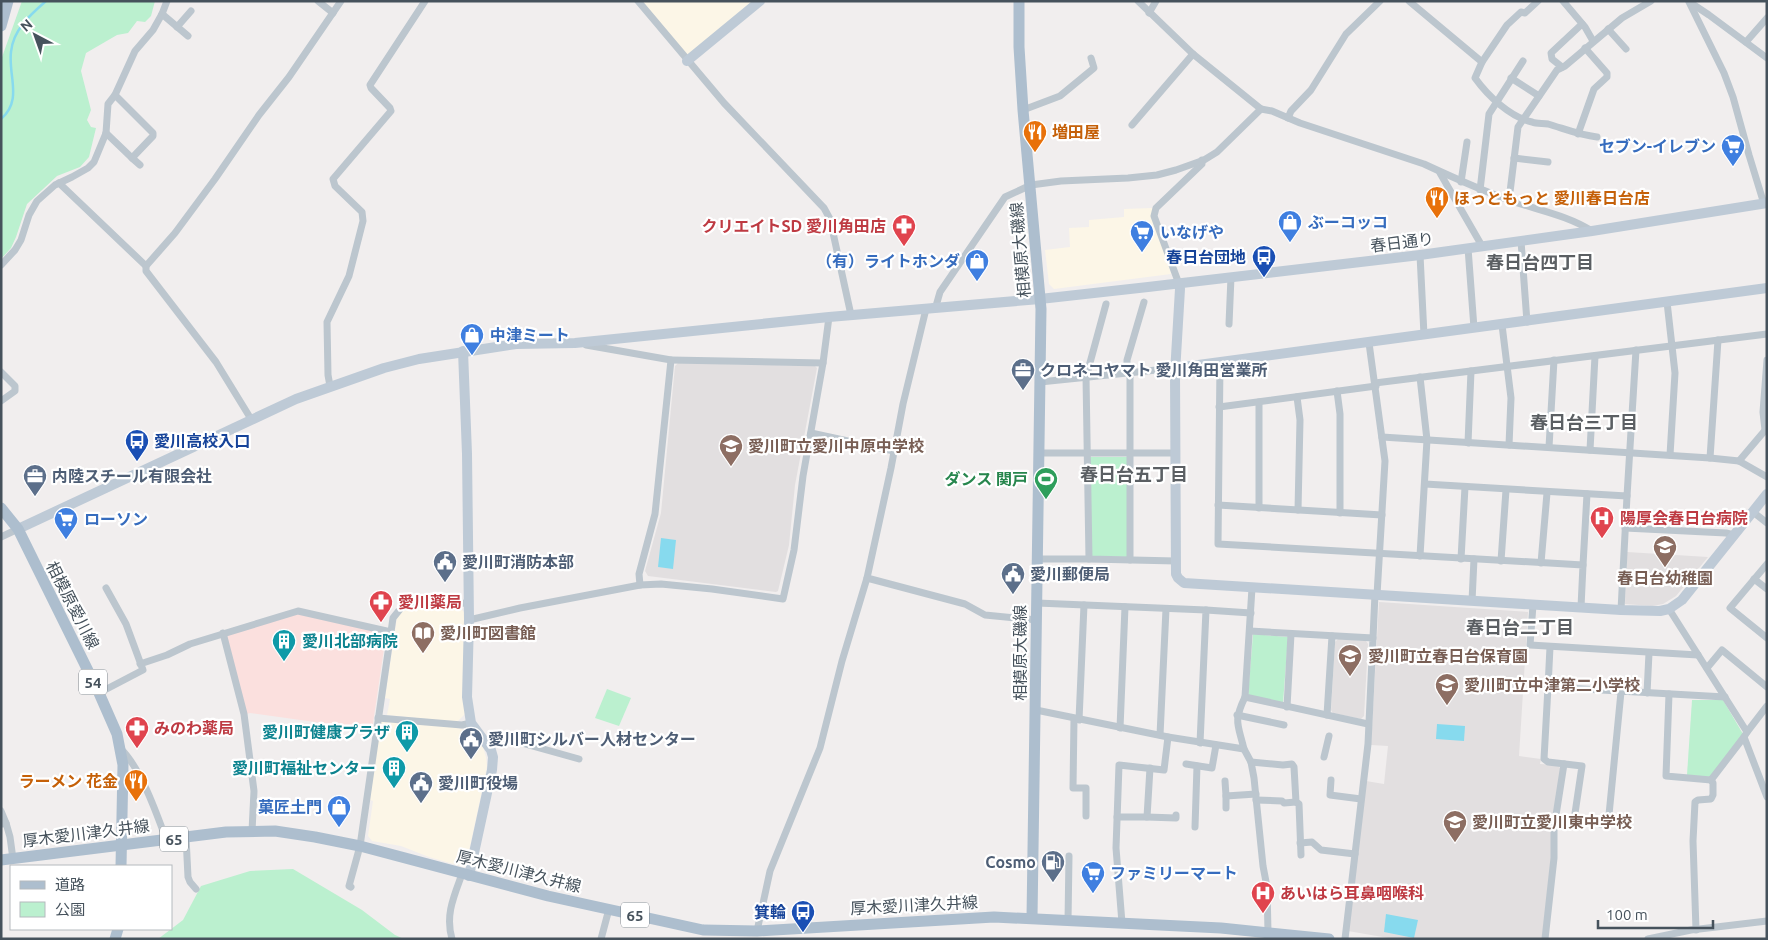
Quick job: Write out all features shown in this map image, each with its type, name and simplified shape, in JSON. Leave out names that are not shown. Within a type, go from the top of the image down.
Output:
[{"type":"main road","points":[[1,26],[8,1]]},
{"type":"main road","name":"相模原大磯線","points":[[1019,1],[1019,47],[1023,110],[1040,299],[1032,918]]},
{"type":"main road","name":"相模原愛川線","points":[[1,508],[18,529],[99,692],[117,734],[123,766],[121,865]]},
{"type":"main road","name":"厚木愛川津久井線","points":[[7,859],[186,837],[252,831],[275,831],[315,836],[360,846],[465,875],[703,930],[745,935],[757,931],[994,917],[1032,918]]},
{"type":"main road","points":[[1032,918],[1268,932],[1324,938]]},
{"type":"street","points":[[1,265],[16,250],[29,215],[37,200],[47,190],[88,168],[94,162],[106,133],[108,104],[115,95],[135,51],[154,30],[167,1]]},
{"type":"street","points":[[318,1],[332,13]]},
{"type":"street","points":[[146,266],[175,233],[215,179],[341,1]]},
{"type":"street","points":[[330,386],[327,322],[349,276],[363,221],[362,212],[335,186],[333,179],[391,111],[370,88],[370,85],[425,1]]},
{"type":"street","points":[[638,1],[688,61],[779,163],[824,208],[830,219],[851,315]]},
{"type":"street","points":[[688,61],[760,1]]},
{"type":"street","points":[[1138,1],[1193,54],[1261,110],[1272,111],[1424,164],[1480,190],[1576,221],[1592,231]]},
{"type":"street","points":[[1149,12],[1156,1]]},
{"type":"street","points":[[1288,118],[1291,111],[1310,90],[1346,34],[1380,1]]},
{"type":"street","points":[[1409,1],[1482,62]]},
{"type":"street","points":[[1538,1],[1525,13],[1521,12],[1507,25],[1482,62],[1475,78],[1487,94],[1523,119],[1578,134],[1597,137]]},
{"type":"street","points":[[1563,1],[1593,41]]},
{"type":"street","points":[[1509,200],[1518,127],[1539,96],[1562,66],[1565,66],[1622,18],[1651,1]]},
{"type":"street","points":[[1689,2],[1710,15],[1767,58]]},
{"type":"street","points":[[1689,2],[1724,73],[1766,203]]},
{"type":"street","points":[[177,26],[191,11]]},
{"type":"street","points":[[162,14],[188,36]]},
{"type":"street","points":[[1746,42],[1767,18]]},
{"type":"street","points":[[1562,66],[1552,59],[1551,52],[1582,24]]},
{"type":"street","points":[[1608,29],[1626,49]]},
{"type":"street","points":[[1578,134],[1594,89],[1607,77],[1607,73],[1585,48]]},
{"type":"street","points":[[1132,125],[1193,54]]},
{"type":"street","points":[[1023,110],[1060,96],[1094,68],[1091,58]]},
{"type":"street","points":[[1480,190],[1489,114],[1523,61]]},
{"type":"street","points":[[1511,78],[1539,96]]},
{"type":"street","points":[[115,95],[153,132],[153,136],[132,158]]},
{"type":"street","points":[[757,931],[770,871],[820,748],[866,578],[903,404],[926,309],[936,306],[940,292],[1005,197],[1031,185],[1061,181],[1157,175],[1202,160],[1217,152],[1261,110]]},
{"type":"street","points":[[106,133],[140,165]]},
{"type":"street","points":[[1461,182],[1467,142]]},
{"type":"street","points":[[1514,158],[1548,162]]},
{"type":"street","points":[[1202,160],[1202,164],[1156,208],[1154,216],[1179,284],[1176,368],[1176,574],[1184,583],[1651,612],[1669,609],[1682,600],[1767,494]]},
{"type":"street","points":[[1439,172],[1482,246]]},
{"type":"street","points":[[59,183],[146,266],[146,271],[216,362],[250,420]]},
{"type":"street","name":"春日通り","points":[[18,529],[250,420],[330,386],[384,368],[419,359],[516,344],[575,342],[829,317],[1040,299],[1179,284],[1420,255],[1592,231],[1766,203]]},
{"type":"street","points":[[1521,241],[1526,322]]},
{"type":"street","points":[[1468,248],[1474,328]]},
{"type":"street","points":[[1420,255],[1424,335]]},
{"type":"street","points":[[1229,324],[1231,277]]},
{"type":"street","points":[[1040,382],[1087,374],[1220,364],[1767,288]]},
{"type":"street","points":[[1130,560],[1130,454],[1127,360],[1144,302]]},
{"type":"street","points":[[1667,302],[1675,373],[1670,455]]},
{"type":"street","points":[[1089,559],[1087,374],[1106,304]]},
{"type":"street","points":[[469,620],[520,608],[640,585],[661,584],[712,588],[783,599],[794,550],[803,476],[823,363],[829,317]]},
{"type":"street","points":[[1502,325],[1511,398],[1509,444]]},
{"type":"street","points":[[1219,407],[1338,391],[1420,377],[1767,334]]},
{"type":"street","points":[[1710,458],[1718,340]]},
{"type":"street","points":[[575,342],[671,360],[823,363]]},
{"type":"street","points":[[1345,939],[1368,744],[1385,461],[1369,343]]},
{"type":"street","points":[[1621,610],[1636,350]]},
{"type":"street","points":[[452,939],[449,928],[449,912],[465,875],[492,770],[493,757],[488,745],[471,723],[467,697],[469,603],[464,351]]},
{"type":"street","points":[[1590,450],[1595,356]]},
{"type":"street","points":[[640,585],[640,574],[655,514],[671,360]]},
{"type":"street","points":[[1549,447],[1554,360]]},
{"type":"street","points":[[1739,461],[1766,429],[1764,412],[1767,360]]},
{"type":"street","points":[[1220,364],[1218,544],[1583,565]]},
{"type":"street","points":[[1468,443],[1471,371]]},
{"type":"street","points":[[1,372],[15,386],[15,391],[1,401]]},
{"type":"street","points":[[1420,377],[1427,440],[1420,556]]},
{"type":"street","points":[[1338,391],[1340,414],[1340,513]]},
{"type":"street","points":[[1297,397],[1300,420],[1298,510]]},
{"type":"street","points":[[1259,402],[1259,508]]},
{"type":"street","points":[[811,434],[894,451]]},
{"type":"street","points":[[1382,437],[1509,444],[1739,461],[1767,477]]},
{"type":"street","points":[[1039,453],[1176,453]]},
{"type":"street","points":[[1425,484],[1627,496]]},
{"type":"street","points":[[1461,559],[1466,487]]},
{"type":"street","points":[[1501,561],[1506,490]]},
{"type":"street","points":[[1541,563],[1547,492]]},
{"type":"street","points":[[1580,607],[1587,494]]},
{"type":"street","points":[[1218,505],[1382,515]]},
{"type":"street","points":[[1753,512],[1767,523]]},
{"type":"street","points":[[1625,528],[1734,535]]},
{"type":"street","points":[[1,537],[18,529]]},
{"type":"street","points":[[1037,559],[1176,561]]},
{"type":"street","points":[[1472,601],[1474,559]]},
{"type":"street","points":[[1767,564],[1730,608],[1767,638]]},
{"type":"street","points":[[866,578],[965,604],[985,615],[1037,620]]},
{"type":"street","points":[[1754,579],[1767,589]]},
{"type":"street","points":[[99,692],[143,670],[126,624],[106,588]]},
{"type":"street","points":[[1252,588],[1245,698],[1236,720],[1244,750],[1250,762],[1256,797],[1267,887],[1268,932]]},
{"type":"street","points":[[351,887],[349,886],[360,846],[395,615],[402,608],[410,604],[469,603]]},
{"type":"street","points":[[1037,603],[1251,613]]},
{"type":"street","points":[[1084,605],[1077,719],[1073,748],[1073,788],[1090,788],[1086,816]]},
{"type":"street","points":[[1533,605],[1530,645],[1698,655]]},
{"type":"street","points":[[1120,728],[1125,608]]},
{"type":"street","points":[[1122,923],[1116,848],[1119,765],[1164,770],[1166,609]]},
{"type":"street","points":[[1669,609],[1725,697],[1745,734],[1767,797]]},
{"type":"street","points":[[1200,743],[1206,610]]},
{"type":"street","points":[[140,664],[167,655],[190,644],[298,611],[391,632]]},
{"type":"street","points":[[1250,631],[1373,638]]},
{"type":"street","points":[[223,634],[244,714],[254,791],[252,831]]},
{"type":"street","points":[[1287,707],[1291,634]]},
{"type":"street","points":[[1327,716],[1332,636]]},
{"type":"street","points":[[1550,647],[1544,759],[1548,762],[1582,766],[1574,820],[1608,825],[1621,692]]},
{"type":"street","points":[[1707,668],[1722,650],[1767,687]]},
{"type":"street","points":[[1646,693],[1649,653]]},
{"type":"street","points":[[1548,687],[1725,697]]},
{"type":"street","points":[[1669,694],[1666,776],[1711,780]]},
{"type":"street","points":[[1245,698],[1368,724]]},
{"type":"street","points":[[1711,780],[1767,706]]},
{"type":"street","points":[[1036,710],[1120,728],[1244,750]]},
{"type":"street","points":[[1237,715],[1284,725]]},
{"type":"street","points":[[378,718],[462,725],[471,723]]},
{"type":"street","points":[[1324,757],[1329,736]]},
{"type":"street","points":[[488,745],[500,737],[578,759]]},
{"type":"street","points":[[1186,764],[1212,768],[1216,745]]},
{"type":"street","points":[[121,749],[129,757],[154,807],[166,840]]},
{"type":"street","points":[[1250,762],[1292,764],[1294,767],[1301,854]]},
{"type":"street","points":[[1545,939],[1554,858],[1554,828],[1564,764]]},
{"type":"street","points":[[1195,826],[1199,816],[1197,766]]},
{"type":"street","points":[[1147,818],[1150,768]]},
{"type":"street","points":[[1696,930],[1693,841],[1695,802],[1711,799],[1713,783],[1711,780]]},
{"type":"street","points":[[1225,781],[1226,808]]},
{"type":"street","points":[[1328,784],[1330,795],[1361,799]]},
{"type":"street","points":[[1226,796],[1256,797],[1282,801],[1284,803],[1296,802]]},
{"type":"street","points":[[1,811],[10,837],[7,859]]},
{"type":"street","points":[[1117,817],[1176,818]]},
{"type":"street","points":[[186,837],[188,877],[196,890]]},
{"type":"street","points":[[1300,844],[1312,842],[1321,850],[1355,854]]},
{"type":"street","points":[[1068,921],[1070,856]]},
{"type":"street","points":[[601,939],[609,909]]},
{"type":"street","points":[[1648,939],[1696,930],[1767,921]]},
{"type":"shaded area","points":[[642,1],[753,1],[689,54],[685,54]]},
{"type":"shaded area","points":[[1152,208],[1171,274],[1054,289],[1049,284],[1045,250],[1070,247],[1069,228],[1089,227],[1089,220],[1124,217],[1124,209]]},
{"type":"shaded area","name":"愛川町立愛川中原中学校","points":[[678,363],[815,366],[817,368],[795,485],[789,545],[778,591],[776,592],[648,576],[645,571],[661,513],[675,366]]},
{"type":"shaded area","points":[[1627,552],[1708,557],[1676,596],[1663,604],[1652,606],[1625,604]]},
{"type":"shaded area","name":"愛川町立愛川東中学校","points":[[1379,602],[1528,612],[1519,756],[1541,759],[1540,764],[1558,765],[1561,770],[1542,939],[1394,939],[1348,931],[1366,781],[1384,784],[1388,746],[1371,745]]},
{"type":"shaded area","points":[[457,606],[457,608],[464,612],[465,714],[457,722],[387,715],[390,699],[385,698],[397,617],[401,611],[410,607]]},
{"type":"shaded area","points":[[298,612],[384,632],[386,635],[372,730],[246,714],[227,637],[230,633]]},
{"type":"shaded area","name":"愛川町立春日台保育園","points":[[1338,639],[1366,641],[1368,644],[1364,716],[1361,719],[1333,713],[1331,710],[1335,642]]},
{"type":"shaded area","points":[[383,719],[448,726],[470,731],[483,747],[487,766],[481,786],[483,786],[466,865],[464,867],[429,857],[401,846],[372,841],[368,836],[373,801],[370,800],[380,722]]},
{"type":"green space","points":[[22,1],[155,1],[151,16],[145,22],[137,21],[128,33],[117,35],[86,53],[81,71],[91,110],[87,120],[91,127],[96,128],[89,157],[80,167],[57,176],[27,204],[11,248],[1,259],[1,60]]},
{"type":"green space","points":[[1089,457],[1128,457],[1127,557],[1092,556]]},
{"type":"green space","points":[[1253,634],[1288,637],[1283,703],[1248,696]]},
{"type":"green space","points":[[607,689],[631,698],[619,726],[595,718]]},
{"type":"green space","points":[[1692,700],[1723,700],[1743,734],[1710,777],[1687,775]]},
{"type":"green space","points":[[293,869],[362,910],[395,935],[404,939],[158,939],[183,920],[201,886],[250,871]]},
{"type":"water","points":[[661,538],[676,540],[673,569],[658,567]]},
{"type":"water","points":[[1437,724],[1465,726],[1464,741],[1436,739]]},
{"type":"water","points":[[1386,914],[1418,920],[1414,938],[1384,932]]},
{"type":"waterway","points":[[1,119],[8,112],[13,96],[12,44],[28,17],[46,1]]},
{"type":"place","name":"増田屋","points":[[1035,153]]},
{"type":"place","name":"セブン-イレブン","points":[[1733,167]]},
{"type":"place","name":"ほっともっと 愛川春日台店","points":[[1437,219]]},
{"type":"place","name":"ぶーコッコ","points":[[1290,243]]},
{"type":"place","name":"クリエイトSD 愛川角田店","points":[[904,247]]},
{"type":"place","name":"いなげや","points":[[1142,253]]},
{"type":"place","name":"春日台団地","points":[[1264,278]]},
{"type":"place","name":"（有）ライトホンダ","points":[[977,282]]},
{"type":"place","name":"中津ミート","points":[[472,356]]},
{"type":"place","name":"クロネコヤマト 愛川角田営業所","points":[[1023,391]]},
{"type":"place","name":"愛川高校入口","points":[[137,462]]},
{"type":"place","name":"愛川町立愛川中原中学校","points":[[731,467]]},
{"type":"place","name":"内陸スチール有限会社","points":[[35,497]]},
{"type":"place","name":"ダンス 関戸","points":[[1046,500]]},
{"type":"place","name":"陽厚会春日台病院","points":[[1602,539]]},
{"type":"place","name":"ローソン","points":[[66,540]]},
{"type":"place","name":"春日台幼稚園","points":[[1665,568]]},
{"type":"place","name":"愛川町消防本部","points":[[445,583]]},
{"type":"place","name":"愛川郵便局","points":[[1013,595]]},
{"type":"place","name":"愛川薬局","points":[[381,623]]},
{"type":"place","name":"愛川町図書館","points":[[423,654]]},
{"type":"place","name":"愛川北部病院","points":[[284,662]]},
{"type":"place","name":"愛川町立春日台保育園","points":[[1350,677]]},
{"type":"place","name":"愛川町立中津第二小学校","points":[[1447,706]]},
{"type":"place","name":"みのわ薬局","points":[[137,749]]},
{"type":"place","name":"愛川町健康プラザ","points":[[407,753]]},
{"type":"place","name":"愛川町シルバー人材センター","points":[[471,760]]},
{"type":"place","name":"愛川町福祉センター","points":[[394,789]]},
{"type":"place","name":"ラーメン 花金","points":[[136,802]]},
{"type":"place","name":"愛川町役場","points":[[421,804]]},
{"type":"place","name":"菓匠土門","points":[[339,828]]},
{"type":"place","name":"愛川町立愛川東中学校","points":[[1455,843]]},
{"type":"place","name":"Cosmo","points":[[1053,883]]},
{"type":"place","name":"ファミリーマート","points":[[1093,894]]},
{"type":"place","name":"あいはら耳鼻咽喉科","points":[[1263,914]]},
{"type":"place","name":"箕輪","points":[[803,933]]},
{"type":"district","name":"春日台四丁目","points":[[1540,262]]},
{"type":"district","name":"春日台三丁目","points":[[1584,422]]},
{"type":"district","name":"春日台五丁目","points":[[1134,474]]},
{"type":"district","name":"春日台二丁目","points":[[1520,627]]}]
